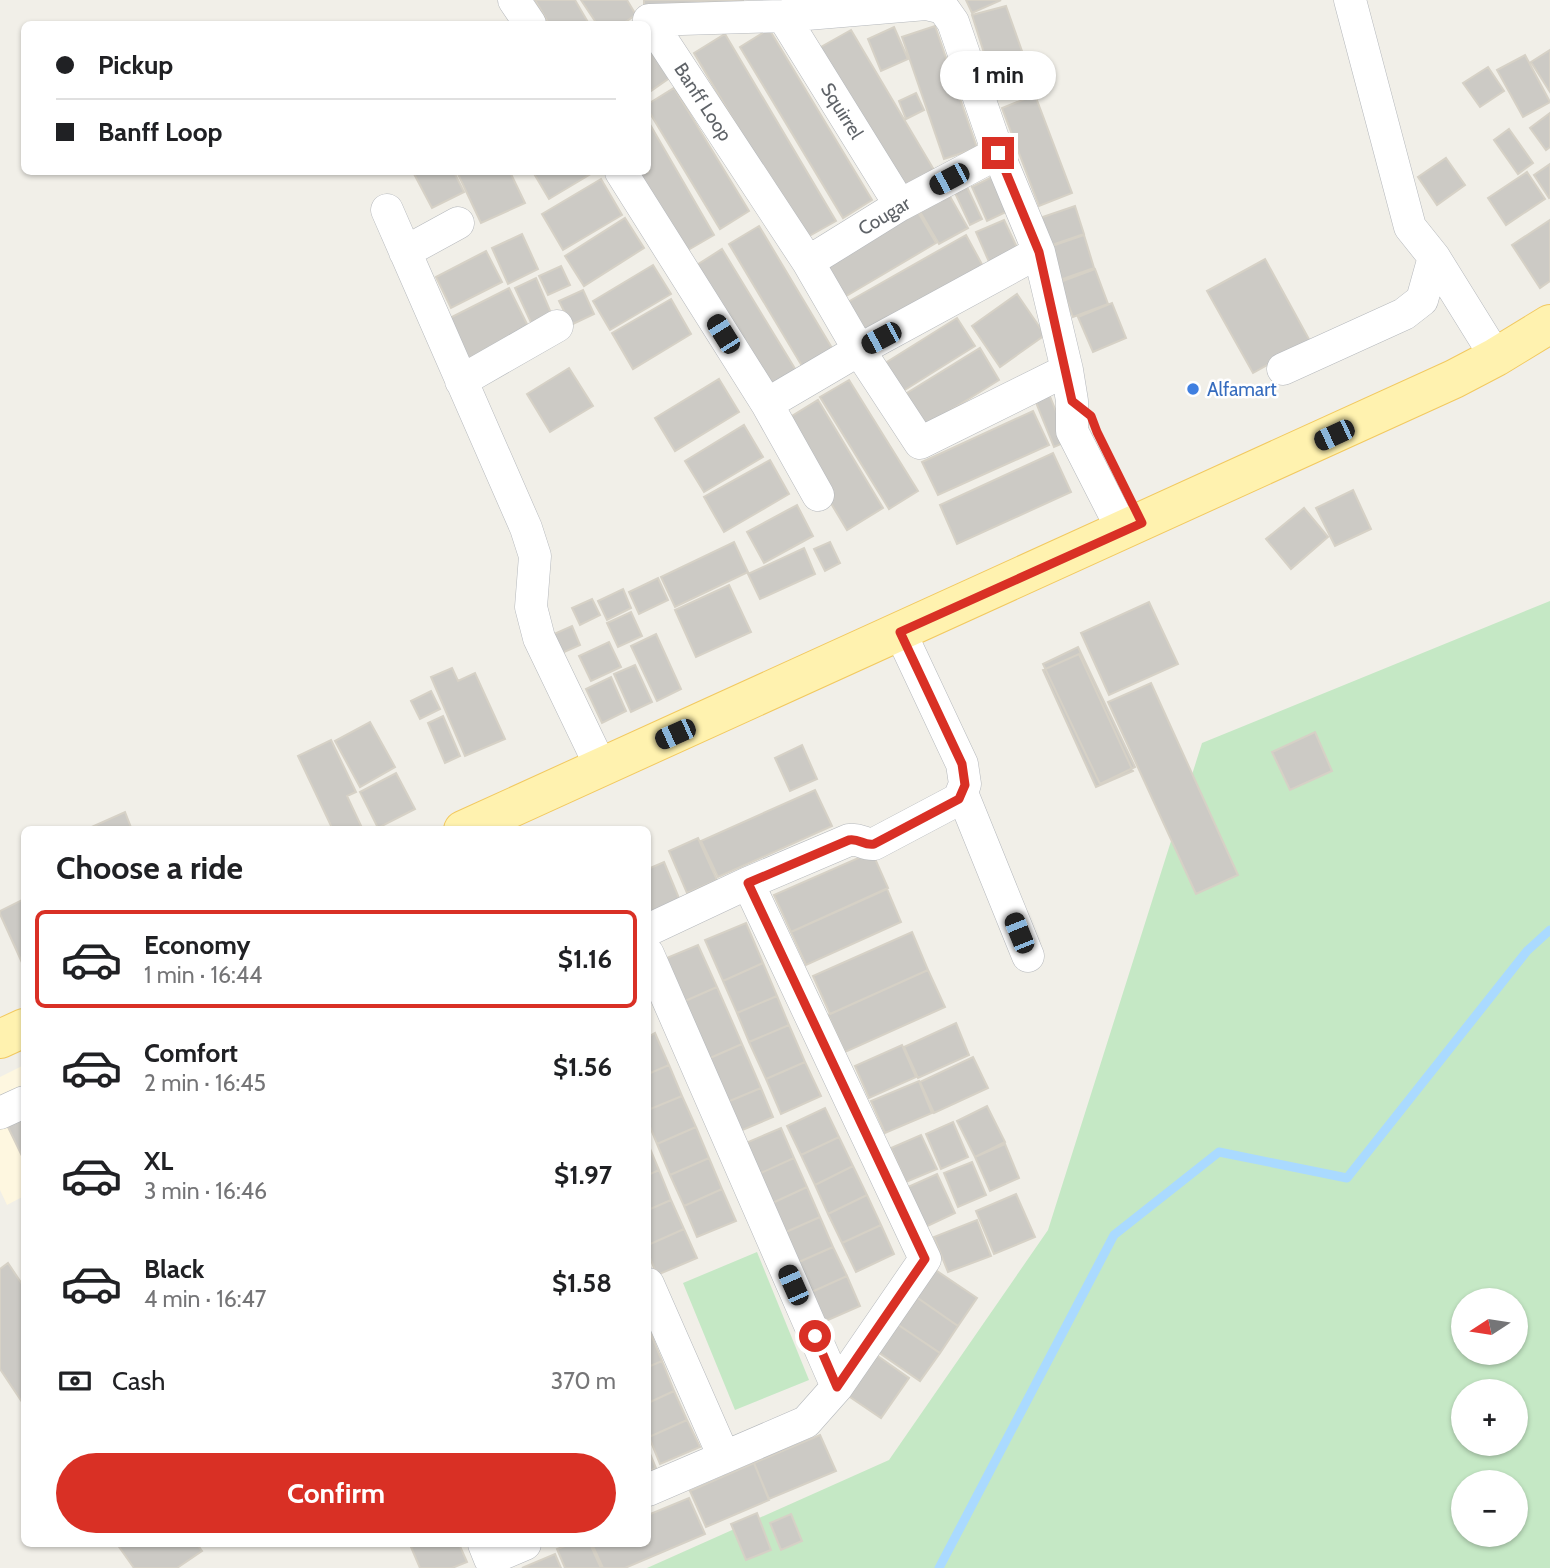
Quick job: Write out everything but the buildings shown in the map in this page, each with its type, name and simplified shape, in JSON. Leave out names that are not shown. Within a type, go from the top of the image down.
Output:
[{"type":"main road","points":[[472,826],[1454,379],[1550,324]]},
{"type":"street","points":[[514,0],[528,21]]},
{"type":"street","points":[[1350,0],[1410,227],[1434,257],[1496,357]]},
{"type":"street","name":"Banff Loop","points":[[651,22],[783,16],[926,4],[943,8],[953,22],[998,153],[1039,252],[1067,370],[1072,401],[1072,431],[1093,449],[1132,527]]},
{"type":"street","name":"Squirrel","points":[[783,16],[900,205]]},
{"type":"street","name":"Banff Loop","points":[[651,29],[808,262],[859,350],[920,443],[1067,370]]},
{"type":"street","name":"Cougar","points":[[808,262],[900,205],[998,153]]},
{"type":"street","points":[[623,175],[767,404],[818,495]]},
{"type":"street","points":[[387,210],[526,528],[535,556],[531,607],[539,638],[601,768]]},
{"type":"street","points":[[405,252],[458,223]]},
{"type":"street","points":[[767,404],[859,350],[1039,252]]},
{"type":"street","points":[[1283,369],[1404,314],[1422,300],[1434,257]]},
{"type":"street","points":[[461,381],[557,326]]},
{"type":"street","points":[[651,929],[849,840],[859,839],[869,845],[874,844],[959,799],[965,785],[962,764],[900,632]]},
{"type":"street","points":[[962,793],[1028,956]]},
{"type":"street","points":[[651,1489],[806,1422],[837,1387],[925,1259],[748,883]]},
{"type":"street","points":[[651,961],[837,1387]]},
{"type":"street","points":[[0,1113],[21,1103]]},
{"type":"street","points":[[651,1291],[724,1457]]},
{"type":"street","points":[[485,1547],[491,1559],[518,1547]]},
{"type":"shaded area","points":[[21,1066],[21,1198],[7,1205],[0,1190],[0,1077]]},
{"type":"green space","points":[[1550,601],[1550,1568],[647,1568],[889,1460],[1048,1230],[1202,743]]},
{"type":"green space","points":[[757,1252],[809,1380],[735,1410],[683,1283]]},
{"type":"waterway","points":[[939,1568],[1114,1235],[1219,1152],[1347,1178],[1527,951],[1550,930]]},
{"type":"place","name":"Alfamart","points":[[1193,389]]},
{"type":"route","points":[[815,1336],[837,1387],[925,1259],[748,883],[849,840],[859,839],[869,845],[874,844],[959,799],[965,785],[962,764],[900,632],[1142,523],[1091,416],[1072,401],[1039,252],[998,153]]}]
